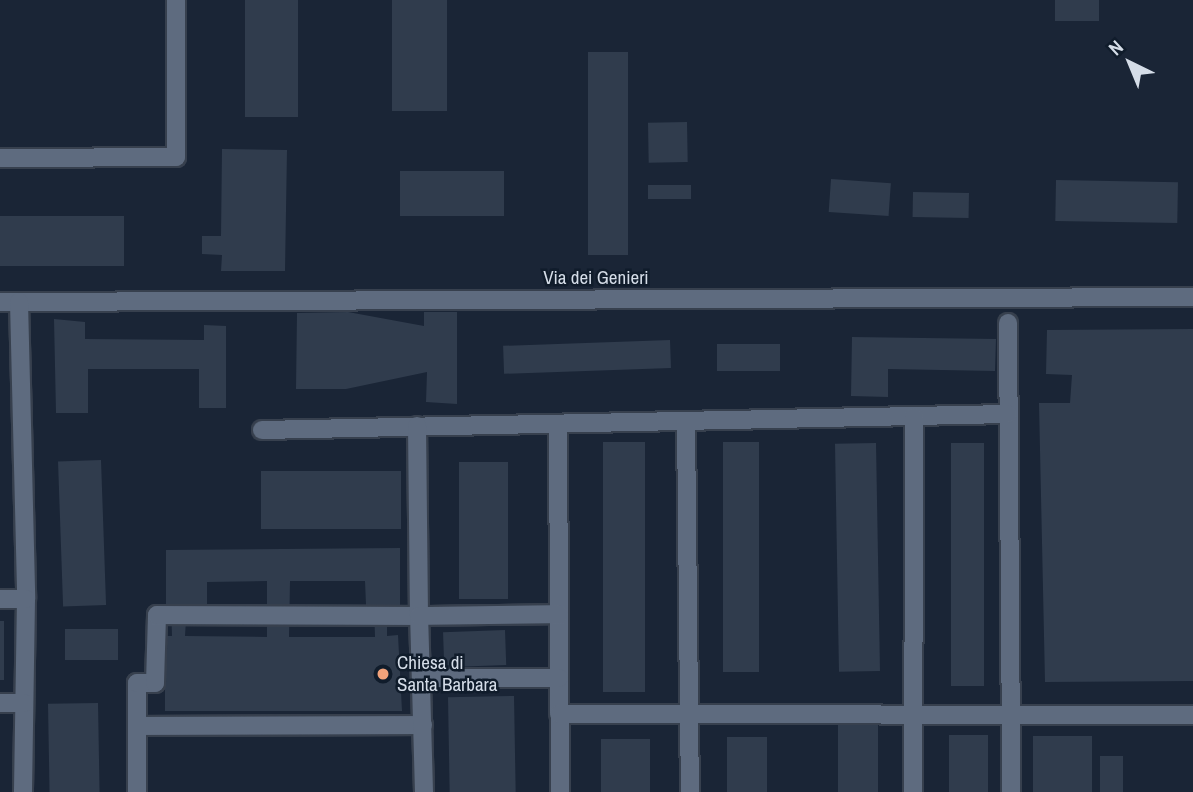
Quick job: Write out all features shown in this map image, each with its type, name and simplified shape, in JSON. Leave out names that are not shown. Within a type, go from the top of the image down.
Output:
[{"type":"street","points":[[0,158],[176,157],[176,0]]},
{"type":"street","name":"Via dei Genieri","points":[[0,302],[1193,297]]},
{"type":"street","points":[[19,302],[26,599],[23,792]]},
{"type":"street","points":[[1008,323],[1011,792]]},
{"type":"street","points":[[262,429],[1008,415]]},
{"type":"street","points":[[913,792],[914,416]]},
{"type":"street","points":[[686,421],[690,792]]},
{"type":"street","points":[[558,424],[560,792]]},
{"type":"street","points":[[417,426],[424,792]]},
{"type":"street","points":[[0,599],[26,599]]},
{"type":"street","points":[[137,792],[137,683],[155,683],[157,615],[559,614]]},
{"type":"street","points":[[421,678],[559,678]]},
{"type":"street","points":[[0,703],[24,703]]},
{"type":"street","points":[[559,714],[1193,715]]},
{"type":"street","points":[[137,726],[423,725]]},
{"type":"building","points":[[245,0],[298,0],[298,117],[245,117]]},
{"type":"building","points":[[392,0],[447,0],[447,111],[392,111]]},
{"type":"building","points":[[1055,0],[1099,0],[1099,21],[1055,21]]},
{"type":"building","points":[[588,52],[628,52],[628,255],[588,255]]},
{"type":"building","points":[[687,122],[688,162],[649,163],[648,123]]},
{"type":"building","points":[[222,149],[287,150],[285,271],[221,271],[222,255],[202,254],[202,236],[221,236]]},
{"type":"building","points":[[400,171],[504,171],[504,216],[400,216]]},
{"type":"building","points":[[831,179],[891,183],[889,216],[829,212]]},
{"type":"building","points":[[1056,180],[1178,182],[1177,223],[1055,221]]},
{"type":"building","points":[[648,185],[691,185],[691,199],[648,199]]},
{"type":"building","points":[[913,192],[969,193],[969,218],[913,217]]},
{"type":"building","points":[[0,216],[124,216],[124,266],[0,266]]},
{"type":"building","points":[[348,312],[424,326],[424,312],[457,312],[457,404],[426,402],[427,372],[346,389],[296,389],[297,313]]},
{"type":"building","points":[[54,319],[85,322],[85,339],[204,340],[204,325],[226,326],[226,408],[199,408],[199,369],[88,369],[88,413],[56,413]]},
{"type":"building","points":[[1193,329],[1193,681],[1045,682],[1039,403],[1070,403],[1072,375],[1046,374],[1047,330]]},
{"type":"building","points":[[852,337],[996,339],[995,371],[888,369],[888,397],[851,396]]},
{"type":"building","points":[[670,340],[671,368],[504,374],[503,346]]},
{"type":"building","points":[[717,344],[780,344],[780,371],[717,371]]},
{"type":"building","points":[[603,442],[645,442],[645,692],[603,692]]},
{"type":"building","points":[[723,442],[759,442],[759,672],[723,672]]},
{"type":"building","points":[[876,443],[880,671],[839,672],[835,444]]},
{"type":"building","points":[[951,443],[984,443],[984,686],[951,686]]},
{"type":"building","points":[[101,460],[106,605],[63,606],[58,462]]},
{"type":"building","points":[[459,462],[508,462],[508,599],[459,599]]},
{"type":"building","points":[[261,471],[401,471],[401,529],[261,529]]},
{"type":"building","points":[[400,548],[400,605],[387,605],[387,636],[398,635],[402,711],[165,711],[165,636],[172,636],[171,604],[166,604],[166,550]],"holes":[[[267,581],[267,637],[185,636],[187,604],[207,604],[207,582]],[[290,581],[365,581],[366,605],[374,605],[375,637],[289,637]]]},
{"type":"building","points":[[0,621],[4,621],[4,680],[0,680]]},
{"type":"building","points":[[65,629],[118,629],[118,660],[65,660]]},
{"type":"building","points":[[505,630],[506,665],[444,667],[443,632]]},
{"type":"building","points":[[514,696],[516,792],[450,792],[448,697]]},
{"type":"building","points":[[98,703],[100,792],[50,792],[48,704]]},
{"type":"building","points":[[838,724],[878,724],[878,792],[838,792]]},
{"type":"building","points":[[949,735],[988,735],[988,792],[949,792]]},
{"type":"building","points":[[1033,736],[1092,736],[1092,792],[1033,792]]},
{"type":"building","points":[[727,737],[767,737],[767,792],[727,792]]},
{"type":"building","points":[[601,739],[650,739],[650,792],[601,792]]},
{"type":"building","points":[[1100,756],[1123,756],[1123,792],[1100,792]]},
{"type":"place","name":"Chiesa di Santa Barbara","points":[[383,674]]}]
